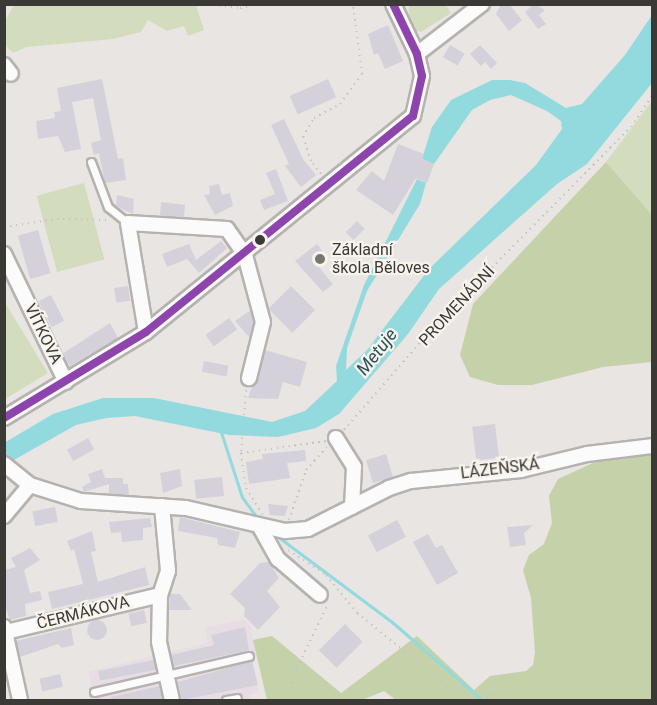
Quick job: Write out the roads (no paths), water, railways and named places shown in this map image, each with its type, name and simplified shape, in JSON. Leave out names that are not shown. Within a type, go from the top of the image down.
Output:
[{"type":"street","points":[[4,418],[146,332],[245,255],[413,116],[422,76],[417,54],[393,4]]},
{"type":"street","points":[[417,54],[482,4]]},
{"type":"street","points":[[146,332],[128,223],[227,229],[245,255],[263,322],[249,378]]},
{"type":"street","name":"VÍTKOVA","points":[[4,254],[66,382]]},
{"type":"street","points":[[336,438],[354,467],[352,507]]},
{"type":"street","name":"LÁZEŇSKÁ","points":[[4,464],[25,480],[81,501],[186,508],[285,531],[308,528],[389,488],[411,482],[521,470],[587,454],[652,446]]},
{"type":"street","points":[[4,516],[25,480]]},
{"type":"street","points":[[162,506],[168,571],[160,595],[159,642],[172,700]]},
{"type":"street","points":[[265,528],[278,559],[320,595]]},
{"type":"street","name":"ČERMÁKOVA","points":[[5,630],[160,595]]},
{"type":"street","points":[[5,630],[20,700]]},
{"type":"lane","points":[[91,162],[108,207],[128,223]]},
{"type":"lane","points":[[94,692],[249,656]]},
{"type":"lane","points":[[226,700],[237,698]]},
{"type":"water","name":"Metuje","points":[[652,15],[652,83],[587,164],[557,184],[439,289],[408,334],[339,414],[316,428],[278,437],[229,435],[135,416],[106,418],[76,425],[5,465],[4,443],[53,414],[103,398],[154,398],[272,422],[305,411],[337,381],[336,366],[364,285],[417,179],[426,183],[420,204],[367,291],[347,348],[346,370],[367,350],[429,269],[536,165],[562,129],[561,121],[547,111],[511,95],[490,100],[472,110],[434,164],[422,159],[432,127],[451,100],[492,80],[510,80],[525,83],[566,108],[582,104],[625,55]]},
{"type":"waterway","points":[[220,429],[242,497],[258,519]]},
{"type":"waterway","points":[[277,536],[392,622],[482,700]]},
{"type":"place","name":"Základní škola Běloves","points":[[320,259]]}]
